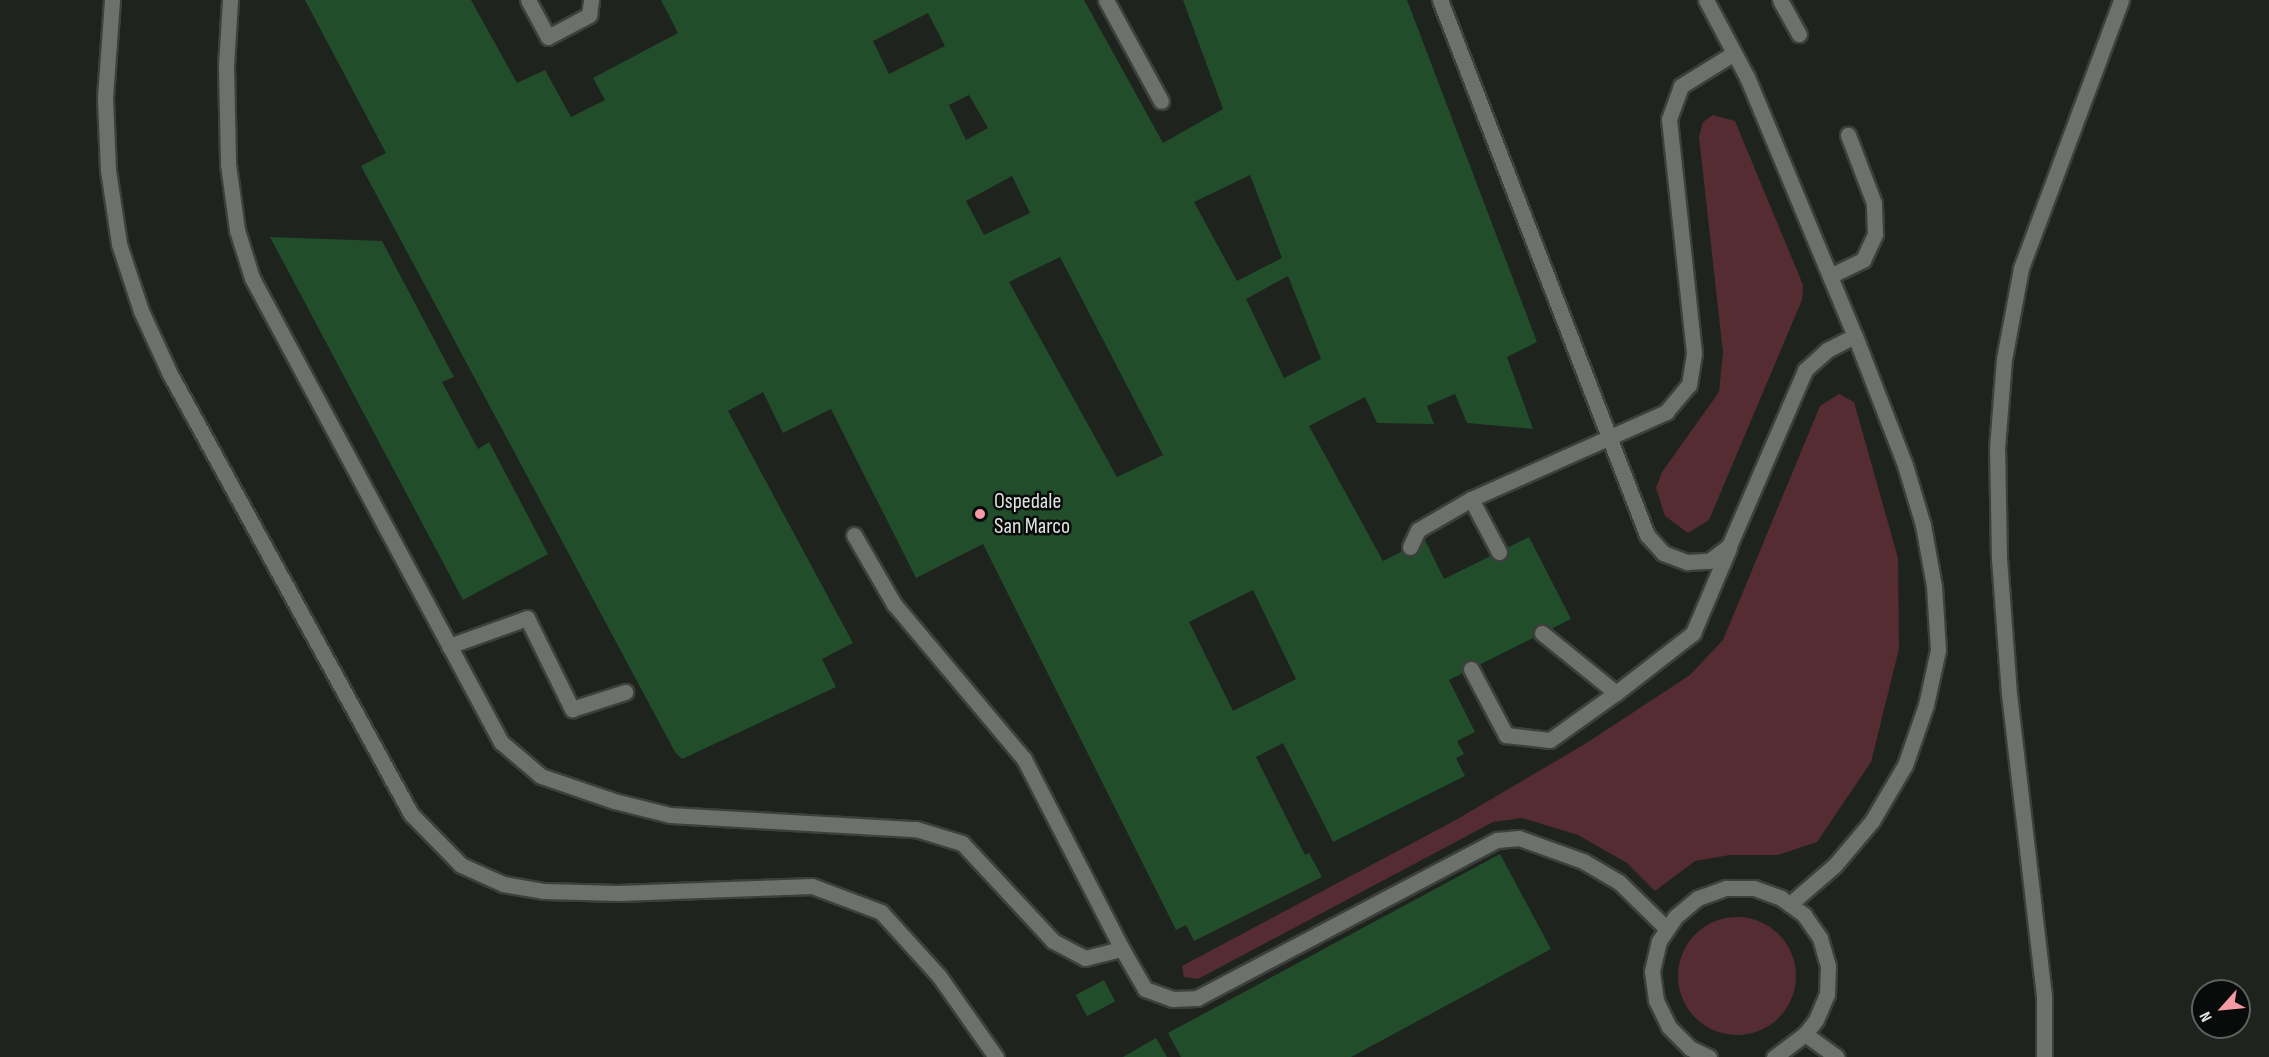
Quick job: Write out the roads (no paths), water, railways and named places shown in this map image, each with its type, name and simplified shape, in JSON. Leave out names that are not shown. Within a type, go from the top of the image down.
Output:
[{"type":"street","points":[[112,0],[105,98],[108,170],[119,244],[141,311],[170,374],[411,814],[461,865],[503,884],[544,891],[618,893],[812,886],[881,912],[939,976],[996,1057]]},
{"type":"street","points":[[230,0],[228,164],[237,230],[252,278],[501,742],[541,776],[614,801],[670,815],[916,829],[962,843],[1053,941],[1084,958],[1122,949]]},
{"type":"street","points":[[528,0],[548,37],[589,15],[591,0]]},
{"type":"street","points":[[1106,0],[1161,101]]},
{"type":"street","points":[[1440,0],[1647,535],[1664,553],[1687,562],[1709,561],[1729,546]]},
{"type":"street","points":[[1780,0],[1798,34]]},
{"type":"street","points":[[2044,1057],[2044,996],[2008,694],[1999,559],[1997,448],[2004,359],[2021,268],[2121,0]]},
{"type":"street","points":[[1710,1],[1830,276],[1905,465],[1923,525],[1934,586],[1938,650],[1926,705],[1905,765],[1872,820],[1835,865],[1790,904]]},
{"type":"street","points":[[1410,547],[1418,530],[1471,499],[1609,434],[1666,412],[1689,385],[1694,353],[1669,118],[1681,86],[1710,65],[1734,53]]},
{"type":"street","points":[[1830,276],[1863,260],[1875,234],[1874,203],[1848,135]]},
{"type":"street","points":[[1471,669],[1506,735],[1550,740],[1616,693],[1693,633],[1805,370],[1827,350],[1855,336]]},
{"type":"street","points":[[1471,499],[1499,552]]},
{"type":"street","points":[[854,535],[894,604],[1024,759],[1145,989],[1172,999],[1197,999],[1497,840],[1519,838],[1583,861],[1619,882],[1667,929]]},
{"type":"street","points":[[449,646],[527,618],[572,709],[625,692]]},
{"type":"street","points":[[1542,633],[1616,693]]},
{"type":"street","points":[[1709,1057],[1690,1048],[1669,1027],[1656,1000],[1652,971],[1659,941],[1675,916],[1698,898],[1726,888],[1754,888],[1790,904],[1804,915],[1820,938],[1828,966],[1827,994],[1816,1020],[1805,1034],[1774,1057]]},
{"type":"street","points":[[1805,1034],[1837,1057]]},
{"type":"place","name":"Ospedale San Marco","points":[[980,514]]}]
